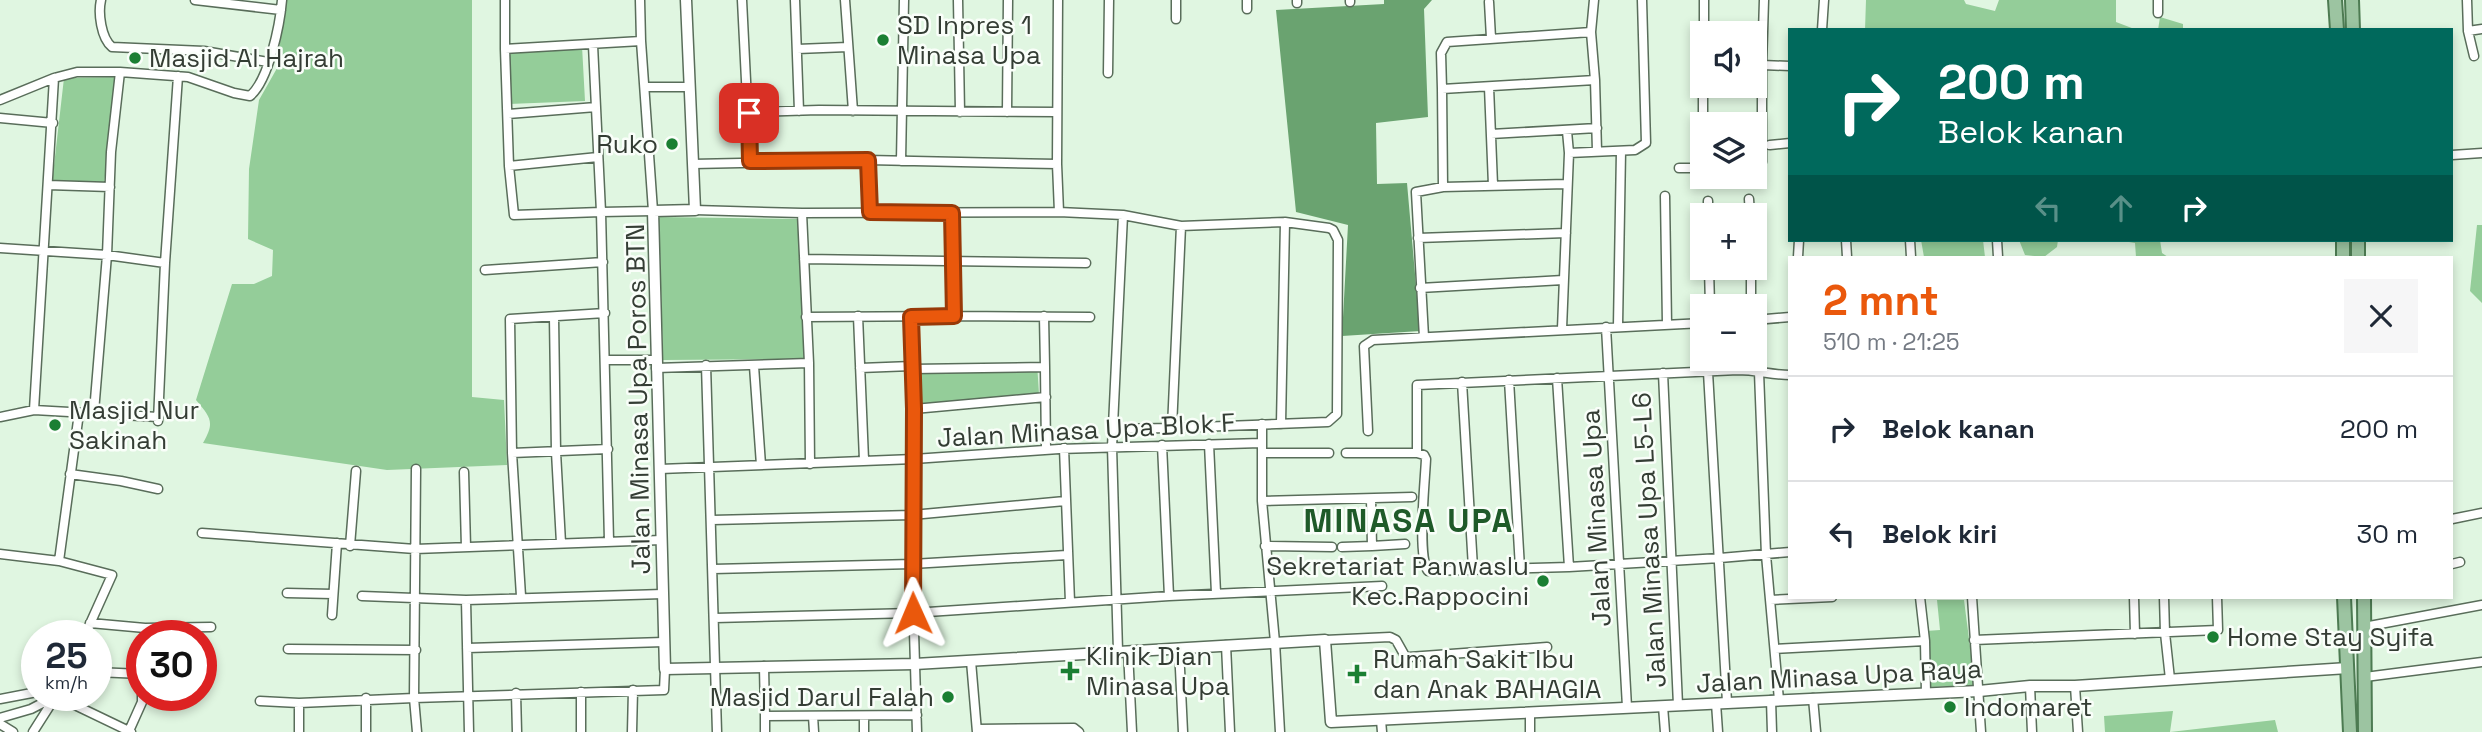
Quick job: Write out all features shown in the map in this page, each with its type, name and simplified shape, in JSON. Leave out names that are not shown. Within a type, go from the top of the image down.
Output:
[{"type":"main road","points":[[2337,28],[2336,6],[2352,6],[2353,28]]},
{"type":"main road","points":[[2344,599],[2350,732]]},
{"type":"main road","points":[[2364,599],[2365,732]]},
{"type":"street","points":[[101,0],[103,30],[106,42],[112,47],[204,51],[268,62]]},
{"type":"street","points":[[195,0],[281,10]]},
{"type":"street","points":[[0,100],[54,78],[77,72],[178,76],[248,96],[256,90],[268,62],[282,0]]},
{"type":"street","points":[[505,0],[509,166],[514,215],[653,211],[640,0]]},
{"type":"street","points":[[686,0],[695,211],[1059,212],[1123,215],[1181,226],[1285,222],[1333,230],[1338,240],[1337,414],[1328,422],[1113,429]]},
{"type":"street","points":[[742,0],[750,161]]},
{"type":"street","points":[[795,0],[799,111]]},
{"type":"street","points":[[845,0],[853,111]]},
{"type":"street","points":[[901,161],[904,0]]},
{"type":"street","points":[[958,0],[960,112]]},
{"type":"street","points":[[1007,112],[1008,0]]},
{"type":"street","points":[[1058,0],[1059,212]]},
{"type":"street","points":[[1108,73],[1109,0]]},
{"type":"street","points":[[1176,0],[1176,19]]},
{"type":"street","points":[[1594,0],[1591,32],[1597,151]]},
{"type":"street","points":[[1569,153],[1638,150],[1646,143],[1642,0]]},
{"type":"street","points":[[1704,0],[1704,21]]},
{"type":"street","points":[[1763,21],[1764,0]]},
{"type":"street","points":[[1822,28],[1824,0]]},
{"type":"street","points":[[2158,0],[2158,13]]},
{"type":"street","points":[[2467,0],[2468,31],[2474,56]]},
{"type":"street","points":[[1489,2],[1491,37]]},
{"type":"street","points":[[2468,31],[2482,29]]},
{"type":"street","points":[[1443,187],[1441,53],[1447,42],[1591,32]]},
{"type":"street","points":[[505,49],[641,41]]},
{"type":"street","points":[[593,45],[605,313],[609,541]]},
{"type":"street","points":[[797,49],[848,47]]},
{"type":"street","points":[[1767,65],[1788,66]]},
{"type":"street","points":[[94,412],[120,72]]},
{"type":"street","points":[[0,417],[34,410],[94,412],[158,419],[178,76]]},
{"type":"street","points":[[34,410],[54,78]]},
{"type":"street","points":[[1442,89],[1595,80]]},
{"type":"street","points":[[645,87],[690,87]]},
{"type":"street","points":[[1489,87],[1493,185]]},
{"type":"street","points":[[508,114],[596,107]]},
{"type":"street","points":[[749,113],[1057,112]]},
{"type":"street","points":[[0,118],[53,123]]},
{"type":"street","points":[[1491,134],[1597,128]]},
{"type":"street","points":[[1562,329],[1569,153],[1567,131]]},
{"type":"street","points":[[1770,145],[1788,143]]},
{"type":"street","points":[[1618,326],[1621,151]]},
{"type":"street","points":[[2453,155],[2482,153]]},
{"type":"street","points":[[509,166],[598,157]]},
{"type":"street","points":[[693,164],[868,160],[1057,164]]},
{"type":"street","points":[[868,160],[870,212]]},
{"type":"street","points":[[1679,168],[1690,168]]},
{"type":"street","points":[[1424,337],[1416,192],[1443,187],[1567,184]]},
{"type":"street","points":[[48,185],[110,187]]},
{"type":"street","points":[[1665,195],[1667,324]]},
{"type":"street","points":[[1749,199],[1749,203]]},
{"type":"street","name":"Jalan Minasa Upa Poros BTN","points":[[633,691],[665,689],[653,211],[695,211]]},
{"type":"street","points":[[802,213],[809,363],[810,464]]},
{"type":"street","points":[[952,213],[954,316]]},
{"type":"street","points":[[1123,215],[1112,447],[1116,599],[1132,732]]},
{"type":"street","points":[[1280,424],[1285,222]]},
{"type":"street","points":[[1172,428],[1181,226]]},
{"type":"street","points":[[1418,238],[1566,233]]},
{"type":"street","points":[[0,248],[107,255],[165,263]]},
{"type":"street","points":[[804,259],[1086,263]]},
{"type":"street","points":[[485,270],[603,262]]},
{"type":"street","points":[[1420,288],[1563,280]]},
{"type":"street","points":[[521,596],[512,453],[510,319],[605,313]]},
{"type":"street","points":[[858,316],[864,460]]},
{"type":"street","points":[[1044,316],[1046,450]]},
{"type":"street","points":[[554,317],[556,452],[561,543]]},
{"type":"street","points":[[806,317],[1090,317]]},
{"type":"street","name":"Jalan Minasa Upa Blok F","points":[[911,317],[914,409],[912,564],[917,732]]},
{"type":"street","points":[[1767,319],[1788,317]]},
{"type":"street","points":[[1368,431],[1365,344],[1373,340],[1690,323]]},
{"type":"street","name":"Jalan Minasa Upa","points":[[1606,327],[1627,707]]},
{"type":"street","points":[[606,360],[754,366],[809,363]]},
{"type":"street","points":[[706,365],[715,618],[716,732]]},
{"type":"street","points":[[754,366],[761,465]]},
{"type":"street","points":[[860,368],[1045,367]]},
{"type":"street","points":[[1417,453],[1417,385],[1734,371]]},
{"type":"street","points":[[1759,371],[1766,555],[1775,649],[1772,732]]},
{"type":"street","points":[[1762,371],[1788,375]]},
{"type":"street","points":[[1708,372],[1720,558],[1722,703],[1718,732]]},
{"type":"street","name":"Jalan Minasa Upa L5-L6","points":[[1662,373],[1678,705]]},
{"type":"street","points":[[1557,377],[1569,567]]},
{"type":"street","points":[[1509,380],[1520,568]]},
{"type":"street","points":[[1462,383],[1473,568]]},
{"type":"street","points":[[914,409],[1045,397]]},
{"type":"street","points":[[59,561],[79,413]]},
{"type":"street","points":[[1262,424],[1262,501],[1280,732]]},
{"type":"street","name":"Jalan Minasa Upa Blok F","points":[[660,469],[914,459],[1064,449],[1261,443]]},
{"type":"street","points":[[1209,444],[1216,593]]},
{"type":"street","points":[[1161,445],[1169,596]]},
{"type":"street","points":[[512,453],[608,449]]},
{"type":"street","points":[[1064,449],[1070,602]]},
{"type":"street","points":[[1262,453],[1329,453]]},
{"type":"street","points":[[1346,453],[1423,454],[1426,460],[1422,548],[1424,566],[1431,572],[1473,568],[1569,567],[1788,552]]},
{"type":"street","points":[[416,469],[414,698],[417,732]]},
{"type":"street","points":[[350,546],[356,471]]},
{"type":"street","points":[[464,472],[466,547]]},
{"type":"street","points":[[70,474],[158,489]]},
{"type":"street","points":[[1262,501],[1412,497]]},
{"type":"street","points":[[1371,499],[1372,542]]},
{"type":"street","points":[[712,520],[912,515],[1065,501]]},
{"type":"street","points":[[2453,519],[2482,513]]},
{"type":"street","points":[[202,533],[415,549],[662,540]]},
{"type":"street","points":[[1342,547],[1372,542],[1405,544]]},
{"type":"street","points":[[332,614],[337,543]]},
{"type":"street","points":[[1265,546],[1332,547]]},
{"type":"street","points":[[0,554],[59,561],[112,575],[91,620]]},
{"type":"street","points":[[713,569],[912,564],[1067,555]]},
{"type":"street","points":[[715,618],[913,613],[1216,593],[1382,586]]},
{"type":"street","points":[[287,593],[333,594]]},
{"type":"street","points":[[362,596],[466,600],[521,596],[663,594]]},
{"type":"street","points":[[1770,600],[1791,599]]},
{"type":"street","points":[[1920,599],[1925,641],[1926,694]]},
{"type":"street","points":[[1972,599],[1981,732]]},
{"type":"street","points":[[2134,599],[2135,634]]},
{"type":"street","points":[[2164,599],[2170,679]]},
{"type":"street","points":[[1974,640],[2218,630],[2217,599]]},
{"type":"street","points":[[466,600],[469,732]]},
{"type":"street","points":[[2364,627],[2482,606]]},
{"type":"street","points":[[665,670],[915,664],[1390,636],[1396,640],[1405,656],[1409,657],[1547,647]]},
{"type":"street","points":[[1325,640],[1331,727]]},
{"type":"street","points":[[1775,649],[1925,641]]},
{"type":"street","points":[[467,648],[664,642]]},
{"type":"street","points":[[1226,645],[1230,732]]},
{"type":"street","points":[[1179,648],[1182,732]]},
{"type":"street","points":[[288,649],[416,650]]},
{"type":"street","points":[[971,661],[977,731],[1074,727],[1079,732]]},
{"type":"street","points":[[2365,677],[2482,662]]},
{"type":"street","points":[[764,666],[765,732]]},
{"type":"street","name":"Jalan Minasa Upa Raya","points":[[1331,727],[1381,720],[1926,694],[2348,668]]},
{"type":"street","points":[[2030,686],[2032,732]]},
{"type":"street","points":[[2074,686],[2078,732]]},
{"type":"street","points":[[260,701],[299,703],[366,698],[633,691],[632,732]]},
{"type":"street","points":[[580,732],[581,692]]},
{"type":"street","points":[[516,693],[517,732]]},
{"type":"street","points":[[0,699],[21,697]]},
{"type":"street","points":[[366,698],[366,732]]},
{"type":"street","points":[[1814,698],[1816,732]]},
{"type":"street","points":[[299,703],[299,732]]},
{"type":"street","points":[[1663,706],[1665,732]]},
{"type":"street","points":[[0,718],[24,711]]},
{"type":"street","points":[[33,732],[46,711]]},
{"type":"street","points":[[88,711],[130,731],[138,711]]},
{"type":"street","points":[[1530,712],[1531,732]]},
{"type":"street","points":[[765,716],[917,715]]},
{"type":"street","points":[[813,716],[814,732]]},
{"type":"street","points":[[864,716],[864,732]]},
{"type":"street","points":[[1381,720],[1382,732]]},
{"type":"street","points":[[0,724],[13,732]]},
{"type":"shaded area","points":[[286,0],[472,0],[472,397],[504,400],[507,465],[387,470],[203,443],[210,420],[196,400],[232,284],[254,284],[272,276],[273,250],[248,239],[249,169],[259,100],[276,70]]},
{"type":"shaded area","points":[[1384,0],[1432,0],[1424,9],[1428,117],[1376,123],[1377,184],[1407,183],[1420,331],[1342,336],[1348,225],[1296,212],[1276,10],[1384,4]]},
{"type":"shaded area","points":[[1866,0],[1964,0],[1966,4],[1995,11],[1999,0],[2116,0],[2116,22],[2132,28],[1865,28]]},
{"type":"shaded area","points":[[2160,17],[2183,24],[2183,28],[2158,28]]},
{"type":"shaded area","points":[[582,46],[585,101],[509,104],[506,49]]},
{"type":"shaded area","points":[[117,77],[104,184],[52,183],[64,78]]},
{"type":"shaded area","points":[[659,217],[798,219],[804,359],[663,360]]},
{"type":"shaded area","points":[[2477,225],[2482,225],[2482,303],[2470,291]]},
{"type":"shaded area","points":[[1921,242],[1983,242],[1985,256],[1924,256]]},
{"type":"shaded area","points":[[2020,242],[2058,242],[2057,247],[2045,256],[2025,255]]},
{"type":"shaded area","points":[[2129,242],[2160,242],[2162,253],[2166,256],[2136,256],[2135,243]]},
{"type":"shaded area","points":[[1037,363],[1039,394],[916,407],[915,365]]},
{"type":"shaded area","points":[[1937,600],[1964,600],[1975,685],[1930,687],[1926,631],[1940,630]]},
{"type":"shaded area","points":[[2173,711],[2170,732],[2105,732],[2104,716]]},
{"type":"shaded area","points":[[2275,720],[2278,732],[2170,732]]},
{"type":"place","name":"SD Inpres 1 Minasa Upa","points":[[883,40]]},
{"type":"place","name":"Masjid Al Hajrah","points":[[135,58]]},
{"type":"place","name":"Ruko","points":[[672,144]]},
{"type":"place","name":"Masjid Nur Sakinah","points":[[55,425]]},
{"type":"place","name":"Sekretariat Panwaslu Kec.Rappocini","points":[[1543,581]]},
{"type":"place","name":"Home Stay Syifa","points":[[2213,637]]},
{"type":"place","name":"Klinik Dian Minasa Upa","points":[[1070,671]]},
{"type":"place","name":"Rumah Sakit Ibu dan Anak BAHAGIA","points":[[1357,674]]},
{"type":"place","name":"Masjid Darul Falah","points":[[948,697]]},
{"type":"place","name":"Indomaret","points":[[1950,707]]},
{"type":"district","name":"MINASA UPA","points":[[1409,521]]},
{"type":"route","points":[[749,113],[750,161],[868,160],[870,212],[952,213],[954,316],[911,317],[914,409],[913,613]]}]
